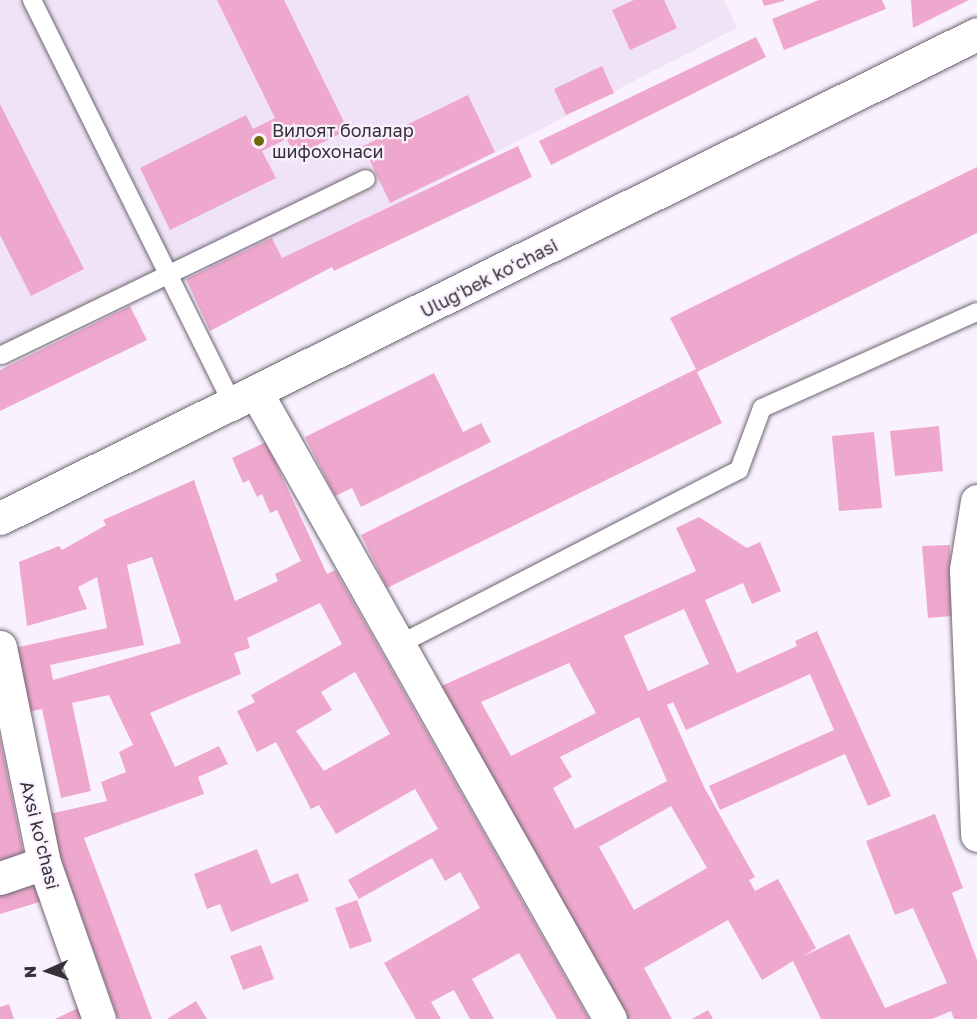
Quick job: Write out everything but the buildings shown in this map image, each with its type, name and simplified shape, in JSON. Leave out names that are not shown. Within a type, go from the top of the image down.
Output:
[{"type":"street","name":"Ulugʻbek koʻchasi","points":[[0,518],[245,400],[977,34]]},
{"type":"street","points":[[245,400],[402,643],[610,1019]]},
{"type":"street","points":[[977,501],[966,570],[977,835]]},
{"type":"street","name":"Axsi koʻchasi","points":[[0,647],[44,863],[99,1019]]},
{"type":"street","points":[[0,878],[44,863]]},
{"type":"lane","points":[[32,0],[168,274],[245,400]]},
{"type":"lane","points":[[2,355],[366,179]]},
{"type":"lane","points":[[402,643],[739,470],[762,408],[977,312]]},
{"type":"shaded area","name":"Вилоят болалар шифохонаси","points":[[0,0],[724,0],[737,28],[223,293],[201,254],[0,347]]},
{"type":"place","name":"Вилоят болалар шифохонаси","points":[[259,141]]}]
